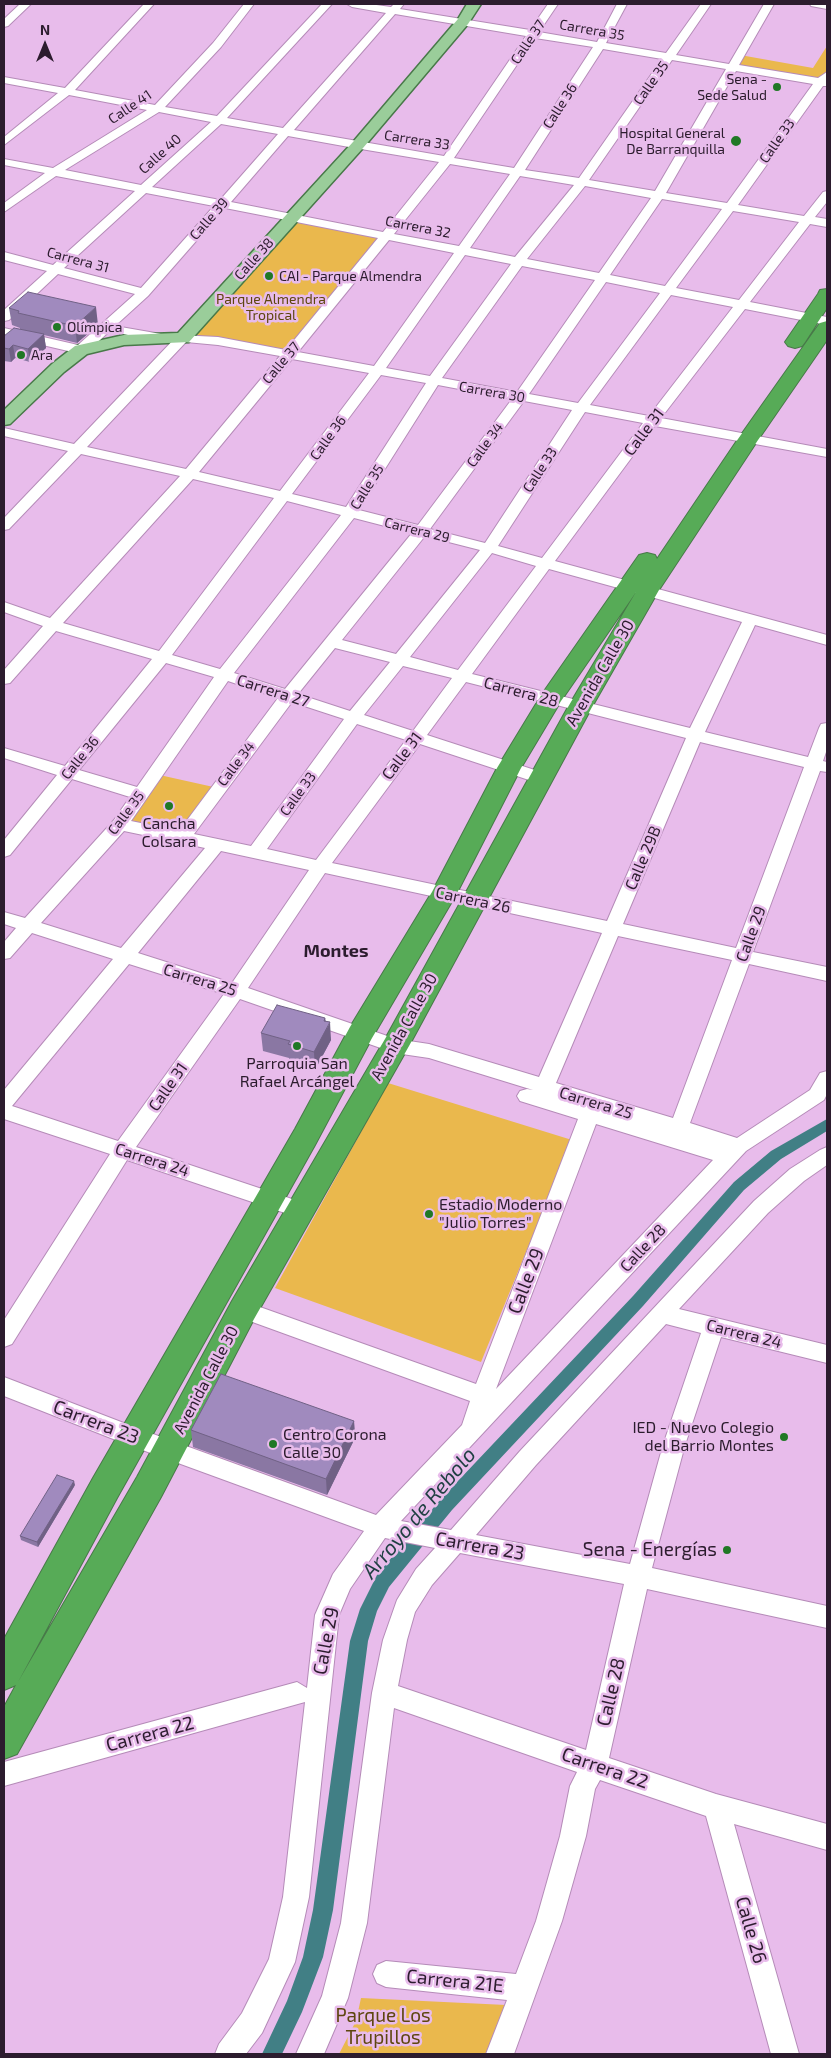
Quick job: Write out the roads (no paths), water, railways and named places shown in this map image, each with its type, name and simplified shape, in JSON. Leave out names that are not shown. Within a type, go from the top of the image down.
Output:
[{"type":"highway","name":"Avenida Calle 30","points":[[4,1673],[134,1437],[305,1137],[360,1034],[444,893],[509,768],[550,699],[639,588],[739,438],[822,322],[827,294]]},
{"type":"highway","name":"Avenida Calle 30","points":[[4,1741],[169,1450],[243,1310],[395,1046],[580,707],[639,588]]},
{"type":"main road","name":"Calle 38","points":[[183,338],[358,145],[463,21],[474,4]]},
{"type":"main road","name":"Carrera 30","points":[[81,350],[108,342],[156,337],[183,338]]},
{"type":"main road","name":"Calle 39","points":[[4,420],[58,368],[81,350]]},
{"type":"street","points":[[4,24],[26,4]]},
{"type":"street","points":[[4,142],[69,90],[149,4]]},
{"type":"street","name":"Calle 41","points":[[4,208],[54,172],[159,107],[217,45],[249,4]]},
{"type":"street","name":"Calle 40","points":[[4,317],[220,119],[328,4]]},
{"type":"street","name":"Carrera 35","points":[[352,4],[396,7],[534,34],[732,68],[825,80]]},
{"type":"street","name":"Calle 37","points":[[4,680],[190,474],[386,236],[447,160],[553,4]]},
{"type":"street","name":"Calle 36","points":[[4,851],[163,656],[377,371],[464,251],[518,171],[600,45],[622,4]]},
{"type":"street","name":"Calle 35","points":[[4,953],[120,824],[224,675],[350,513],[433,382],[518,262],[582,182],[706,4]]},
{"type":"street","name":"Calle 34","points":[[183,837],[288,696],[421,531],[520,398],[659,195],[769,4]]},
{"type":"street","points":[[815,4],[827,6]]},
{"type":"street","name":"Calle 39","points":[[81,350],[144,293],[396,7]]},
{"type":"street","name":"Carrera 33","points":[[4,80],[69,90],[358,145],[827,223]]},
{"type":"street","name":"Calle 33","points":[[255,853],[354,717],[489,548],[580,409],[825,80]]},
{"type":"street","name":"Carrera 32","points":[[4,162],[822,322]]},
{"type":"street","name":"Calle 31","points":[[4,1338],[123,1150],[236,991],[320,867],[651,422],[809,220],[827,194]]},
{"type":"street","name":"Carrera 31","points":[[4,256],[144,293]]},
{"type":"street","name":"Carrera 30","points":[[119,329],[156,337]]},
{"type":"street","name":"Carrera 30","points":[[4,332],[81,350]]},
{"type":"street","name":"Carrera 30","points":[[183,338],[218,341],[827,453]]},
{"type":"street","name":"Calle 38","points":[[4,526],[183,338]]},
{"type":"street","name":"Carrera 29","points":[[4,432],[285,496],[546,563],[827,640]]},
{"type":"street","name":"Carrera 27","points":[[4,607],[224,675],[541,778]]},
{"type":"street","name":"Calle 29B","points":[[542,1094],[695,736],[751,618]]},
{"type":"street","name":"Carrera 28","points":[[332,642],[580,707],[820,766]]},
{"type":"street","name":"Calle 29","points":[[676,1134],[742,958],[820,766],[827,728]]},
{"type":"street","points":[[4,753],[141,794]]},
{"type":"street","name":"Carrera 26","points":[[120,824],[742,958],[827,974]]},
{"type":"street","points":[[4,1103],[123,956],[218,845]]},
{"type":"street","name":"Carrera 25","points":[[4,918],[236,991],[395,1046],[422,1062],[542,1094],[734,1152]]},
{"type":"street","name":"Calle 28","points":[[469,1431],[734,1152],[817,1095],[827,1078]]},
{"type":"street","name":"Calle 29","points":[[229,2054],[252,2023],[282,1962],[296,1897],[327,1615],[342,1582],[469,1431],[592,1109]]},
{"type":"street","name":"Carrera 24","points":[[4,1111],[300,1210]]},
{"type":"street","points":[[310,2054],[336,1998],[354,1922],[384,1693],[395,1640],[405,1608],[446,1540],[528,1458],[760,1207],[797,1175],[827,1155]]},
{"type":"street","points":[[243,1310],[483,1396]]},
{"type":"street","name":"Carrera 24","points":[[661,1314],[827,1354]]},
{"type":"street","name":"Calle 28","points":[[500,2054],[549,1921],[574,1836],[583,1786],[595,1764],[638,1576],[674,1445],[714,1327]]},
{"type":"street","name":"Carrera 23","points":[[4,1386],[169,1450],[387,1528],[638,1576],[827,1617]]},
{"type":"street","name":"Carrera 22","points":[[384,1693],[716,1807],[827,1837]]},
{"type":"street","name":"Carrera 22","points":[[4,1774],[297,1694]]},
{"type":"street","name":"Calle 26","points":[[716,1807],[781,2050]]},
{"type":"street","name":"Carrera 21E","points":[[386,1974],[524,1988]]},
{"type":"waterway","name":"Arroyo de Rebolo","points":[[272,2054],[295,2005],[313,1957],[323,1910],[335,1809],[359,1641],[369,1609],[383,1581],[446,1505],[638,1301],[739,1186],[776,1155],[827,1124]]},
{"type":"place","name":"Sena - Sede Salud","points":[[777,87]]},
{"type":"place","name":"Hospital General De Barranquilla","points":[[736,141]]},
{"type":"place","name":"CAI - Parque Almendra","points":[[269,276]]},
{"type":"place","name":"Olímpica","points":[[57,327]]},
{"type":"place","name":"Ara","points":[[21,355]]},
{"type":"place","name":"Cancha Colsara","points":[[169,806]]},
{"type":"place","name":"Parroquia San Rafael Arcángel","points":[[297,1046]]},
{"type":"place","name":"Estadio Moderno \"Julio Torres\"","points":[[429,1214]]},
{"type":"place","name":"IED - Nuevo Colegio del Barrio Montes","points":[[784,1437]]},
{"type":"place","name":"Centro Corona Calle 30","points":[[273,1444]]},
{"type":"place","name":"Sena - Energías","points":[[727,1550]]},
{"type":"district","name":"Montes","points":[[336,951]]},
{"type":"park label","name":"Parque Almendra Tropical","points":[[271,308]]},
{"type":"park label","name":"Parque Los Trupillos","points":[[383,2027]]}]
